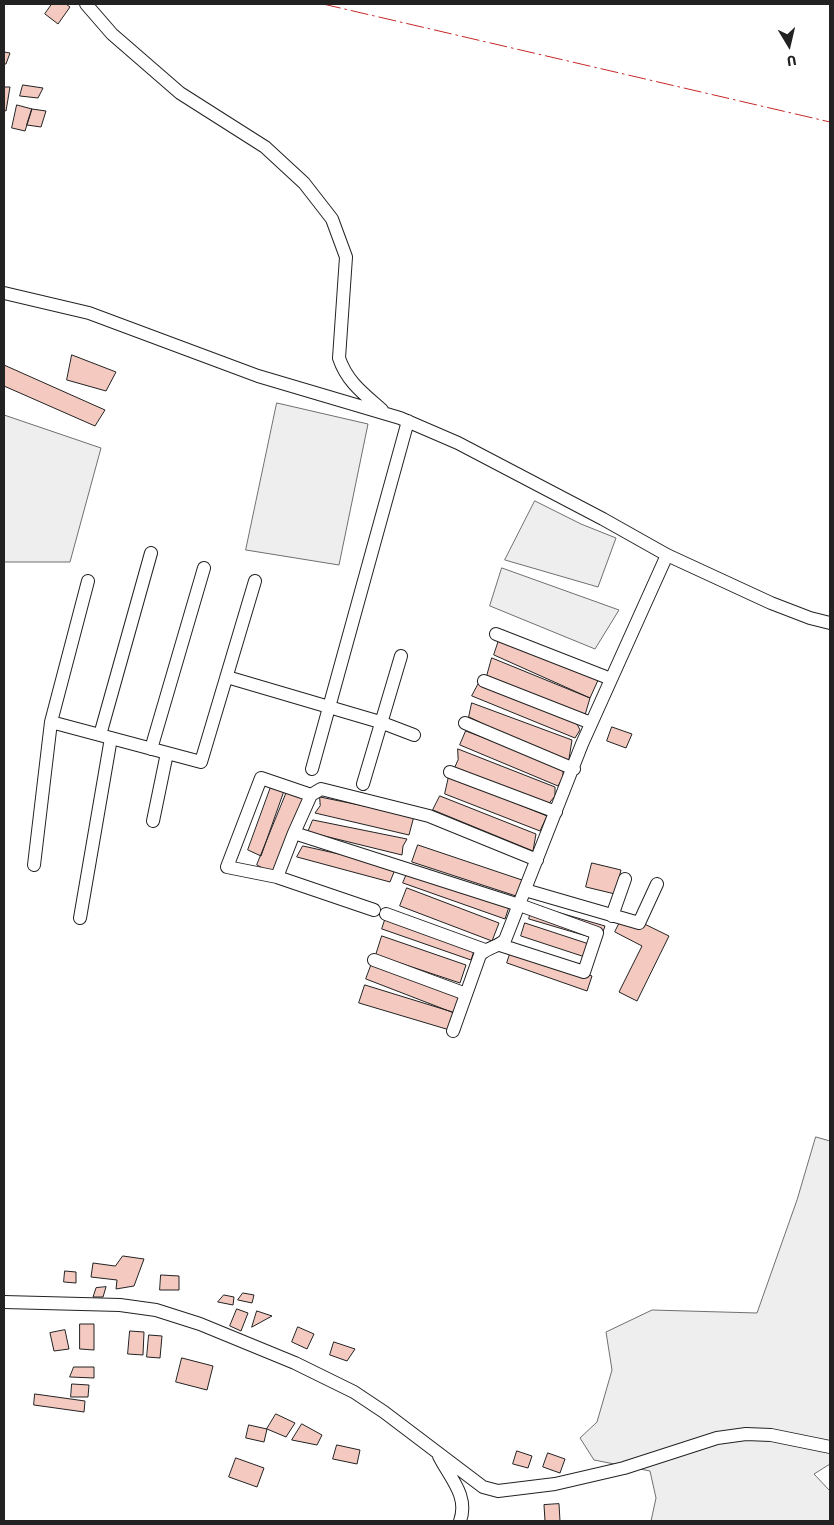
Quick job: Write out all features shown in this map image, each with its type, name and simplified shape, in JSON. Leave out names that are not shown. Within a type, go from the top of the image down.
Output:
[{"type":"street","points":[[86,4],[112,34],[180,93],[266,147],[304,183],[332,219],[346,257],[339,358],[344,372],[352,384],[386,413]]},
{"type":"street","points":[[4,293],[89,313],[258,376],[408,421],[458,444],[604,519],[667,555],[771,603],[810,618],[830,623]]},
{"type":"street","points":[[312,770],[408,421]]},
{"type":"street","points":[[80,918],[106,736],[151,553]]},
{"type":"street","points":[[453,1031],[478,959],[485,950],[500,945],[505,940],[522,906],[525,890],[591,723],[667,555]]},
{"type":"street","points":[[151,749],[204,568]]},
{"type":"street","points":[[34,865],[51,722],[88,581]]},
{"type":"street","points":[[51,722],[201,762],[255,581]]},
{"type":"street","points":[[496,634],[611,679]]},
{"type":"street","points":[[363,784],[400,656]]},
{"type":"street","points":[[227,677],[380,722],[414,735]]},
{"type":"street","points":[[484,681],[591,723]]},
{"type":"street","points":[[465,723],[574,769]]},
{"type":"street","points":[[153,821],[167,753]]},
{"type":"street","points":[[450,772],[556,812]]},
{"type":"street","points":[[311,795],[262,778],[227,867],[277,878],[374,910]]},
{"type":"street","points":[[277,878],[311,795],[321,789],[429,816],[537,860]]},
{"type":"street","points":[[294,833],[522,906],[597,933],[584,972],[500,945]]},
{"type":"street","points":[[612,916],[625,879]]},
{"type":"street","points":[[525,890],[639,923],[657,884]]},
{"type":"street","points":[[386,914],[485,950]]},
{"type":"street","points":[[374,960],[466,994]]},
{"type":"street","points":[[4,1302],[120,1305],[156,1310],[200,1324],[295,1363],[354,1392],[384,1412],[483,1487],[498,1491],[555,1484],[624,1468],[717,1438],[746,1434],[771,1435],[830,1447]]},
{"type":"street","points":[[438,1454],[462,1496],[464,1506],[460,1521]]},
{"type":"shaded area","points":[[277,403],[368,424],[339,565],[246,550]]},
{"type":"shaded area","points":[[4,415],[101,448],[70,562],[4,562]]},
{"type":"shaded area","points":[[535,501],[581,524],[616,538],[598,587],[505,560]]},
{"type":"shaded area","points":[[502,568],[619,610],[595,649],[490,606]]},
{"type":"shaded area","points":[[816,1137],[830,1141],[830,1464],[814,1474],[830,1491],[830,1521],[651,1521],[656,1498],[650,1471],[594,1460],[580,1438],[597,1422],[612,1370],[606,1332],[652,1310],[757,1313],[797,1200]]},
{"type":"building","points":[[52,4],[66,4],[70,7],[58,24],[45,14]]},
{"type":"building","points":[[4,52],[10,53],[6,64],[4,64]]},
{"type":"building","points":[[23,85],[43,88],[38,98],[20,96]]},
{"type":"building","points":[[4,87],[10,87],[6,111],[4,110]]},
{"type":"building","points":[[17,105],[32,109],[25,131],[12,128]]},
{"type":"building","points":[[32,109],[46,111],[41,127],[27,125]]},
{"type":"building","points":[[72,355],[116,372],[106,391],[67,380]]},
{"type":"building","points":[[4,365],[105,410],[95,426],[4,386]]},
{"type":"building","points":[[500,637],[599,678],[590,698],[494,655]]},
{"type":"building","points":[[492,658],[590,698],[585,715],[487,676]]},
{"type":"building","points":[[480,681],[577,724],[580,730],[575,738],[472,696]]},
{"type":"building","points":[[472,703],[572,740],[568,765],[469,717]]},
{"type":"building","points":[[612,727],[632,734],[626,748],[607,741]]},
{"type":"building","points":[[466,731],[563,768],[563,777],[558,786],[460,745]]},
{"type":"building","points":[[458,749],[555,787],[555,796],[546,807],[454,769],[458,760]]},
{"type":"building","points":[[449,776],[547,816],[540,831],[445,794]]},
{"type":"building","points":[[272,784],[285,788],[261,856],[248,850]]},
{"type":"building","points":[[288,789],[306,797],[272,873],[257,865]]},
{"type":"building","points":[[440,796],[536,834],[533,851],[433,810]]},
{"type":"building","points":[[320,797],[414,816],[409,835],[315,813],[320,806]]},
{"type":"building","points":[[313,820],[407,839],[403,846],[402,855],[308,832]]},
{"type":"building","points":[[418,845],[522,880],[516,896],[412,862]]},
{"type":"building","points":[[303,846],[393,866],[394,872],[390,882],[297,857]]},
{"type":"building","points":[[592,863],[621,870],[615,894],[586,887]]},
{"type":"building","points":[[408,871],[509,907],[505,919],[403,883]]},
{"type":"building","points":[[407,888],[499,923],[492,941],[400,906]]},
{"type":"building","points":[[533,905],[605,926],[600,940],[529,919]]},
{"type":"building","points":[[387,914],[476,945],[471,960],[382,929]]},
{"type":"building","points":[[624,914],[669,936],[637,1001],[619,992],[642,946],[615,932]]},
{"type":"building","points":[[525,923],[592,945],[588,958],[521,936]]},
{"type":"building","points":[[382,936],[466,965],[460,983],[376,955]]},
{"type":"building","points":[[512,948],[592,976],[587,991],[507,963]]},
{"type":"building","points":[[372,963],[460,997],[454,1013],[366,979]]},
{"type":"building","points":[[365,985],[459,1014],[453,1031],[359,1003]]},
{"type":"building","points":[[123,1256],[144,1259],[134,1286],[116,1289],[117,1280],[91,1277],[93,1263],[115,1266]]},
{"type":"building","points":[[65,1271],[76,1272],[76,1283],[64,1282]]},
{"type":"building","points":[[161,1275],[179,1276],[179,1290],[160,1290]]},
{"type":"building","points":[[106,1287],[103,1297],[93,1297],[96,1288]]},
{"type":"building","points":[[243,1293],[254,1295],[252,1303],[238,1300]]},
{"type":"building","points":[[224,1295],[234,1297],[233,1305],[218,1302]]},
{"type":"building","points":[[237,1309],[248,1313],[241,1331],[230,1326]]},
{"type":"building","points":[[257,1311],[272,1316],[252,1327]]},
{"type":"building","points":[[80,1324],[94,1324],[94,1350],[80,1349]]},
{"type":"building","points":[[298,1327],[314,1334],[307,1349],[292,1342]]},
{"type":"building","points":[[65,1330],[69,1349],[54,1351],[50,1333]]},
{"type":"building","points":[[130,1331],[144,1332],[143,1355],[128,1354]]},
{"type":"building","points":[[149,1335],[162,1336],[160,1358],[147,1357]]},
{"type":"building","points":[[334,1342],[355,1349],[347,1361],[330,1355]]},
{"type":"building","points":[[182,1358],[213,1366],[207,1390],[176,1382]]},
{"type":"building","points":[[74,1367],[94,1367],[94,1378],[70,1377]]},
{"type":"building","points":[[72,1384],[89,1385],[88,1397],[71,1397]]},
{"type":"building","points":[[35,1394],[85,1401],[84,1412],[34,1405]]},
{"type":"building","points":[[276,1414],[295,1423],[286,1437],[267,1429]]},
{"type":"building","points":[[302,1424],[322,1435],[317,1445],[292,1440]]},
{"type":"building","points":[[249,1425],[267,1429],[264,1442],[246,1438]]},
{"type":"building","points":[[337,1445],[360,1450],[357,1464],[333,1459]]},
{"type":"building","points":[[517,1451],[532,1456],[528,1468],[513,1464]]},
{"type":"building","points":[[548,1453],[565,1459],[560,1473],[543,1467]]},
{"type":"building","points":[[236,1458],[264,1468],[257,1487],[229,1477]]},
{"type":"building","points":[[559,1504],[560,1521],[545,1521],[544,1505]]},
{"type":"power","points":[[323,4],[830,122]]}]
